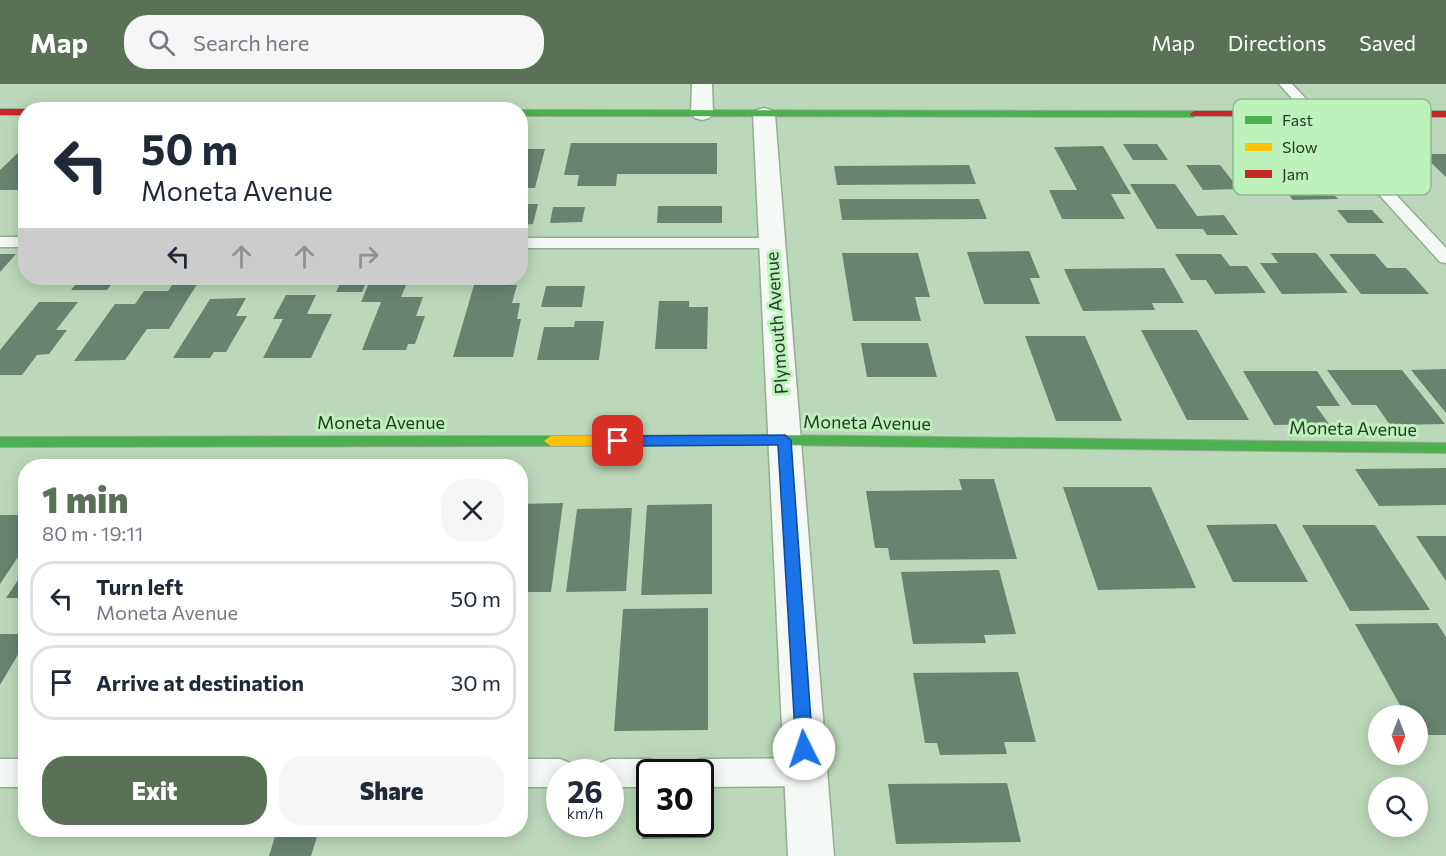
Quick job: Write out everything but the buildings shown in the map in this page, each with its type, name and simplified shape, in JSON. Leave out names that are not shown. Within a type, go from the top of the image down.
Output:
[{"type":"main road","points":[[0,112],[18,112]]},
{"type":"main road","points":[[528,113],[1233,114]]},
{"type":"main road","name":"Moneta Avenue","points":[[0,442],[785,440],[1446,448]]},
{"type":"street","points":[[702,84],[702,114]]},
{"type":"street","name":"Plymouth Avenue","points":[[764,114],[811,856]]},
{"type":"lane","points":[[1285,84],[1298,99]]},
{"type":"lane","points":[[1387,195],[1446,258]]},
{"type":"lane","points":[[0,242],[18,242]]},
{"type":"lane","points":[[528,243],[772,243]]},
{"type":"lane","points":[[714,773],[806,772]]},
{"type":"lane","points":[[0,773],[18,773]]},
{"type":"lane","points":[[528,773],[546,773]]},
{"type":"traffic: fast","points":[[528,113],[1194,114]]},
{"type":"traffic: fast","points":[[775,440],[1446,448]]},
{"type":"traffic: fast","points":[[0,442],[551,441]]},
{"type":"traffic: slow","points":[[551,441],[775,440]]},
{"type":"traffic: jam","points":[[0,112],[18,112]]},
{"type":"traffic: jam","points":[[1194,114],[1233,114]]},
{"type":"traffic: jam","points":[[1431,114],[1446,114]]},
{"type":"route","points":[[618,441],[785,440],[804,749]]}]
